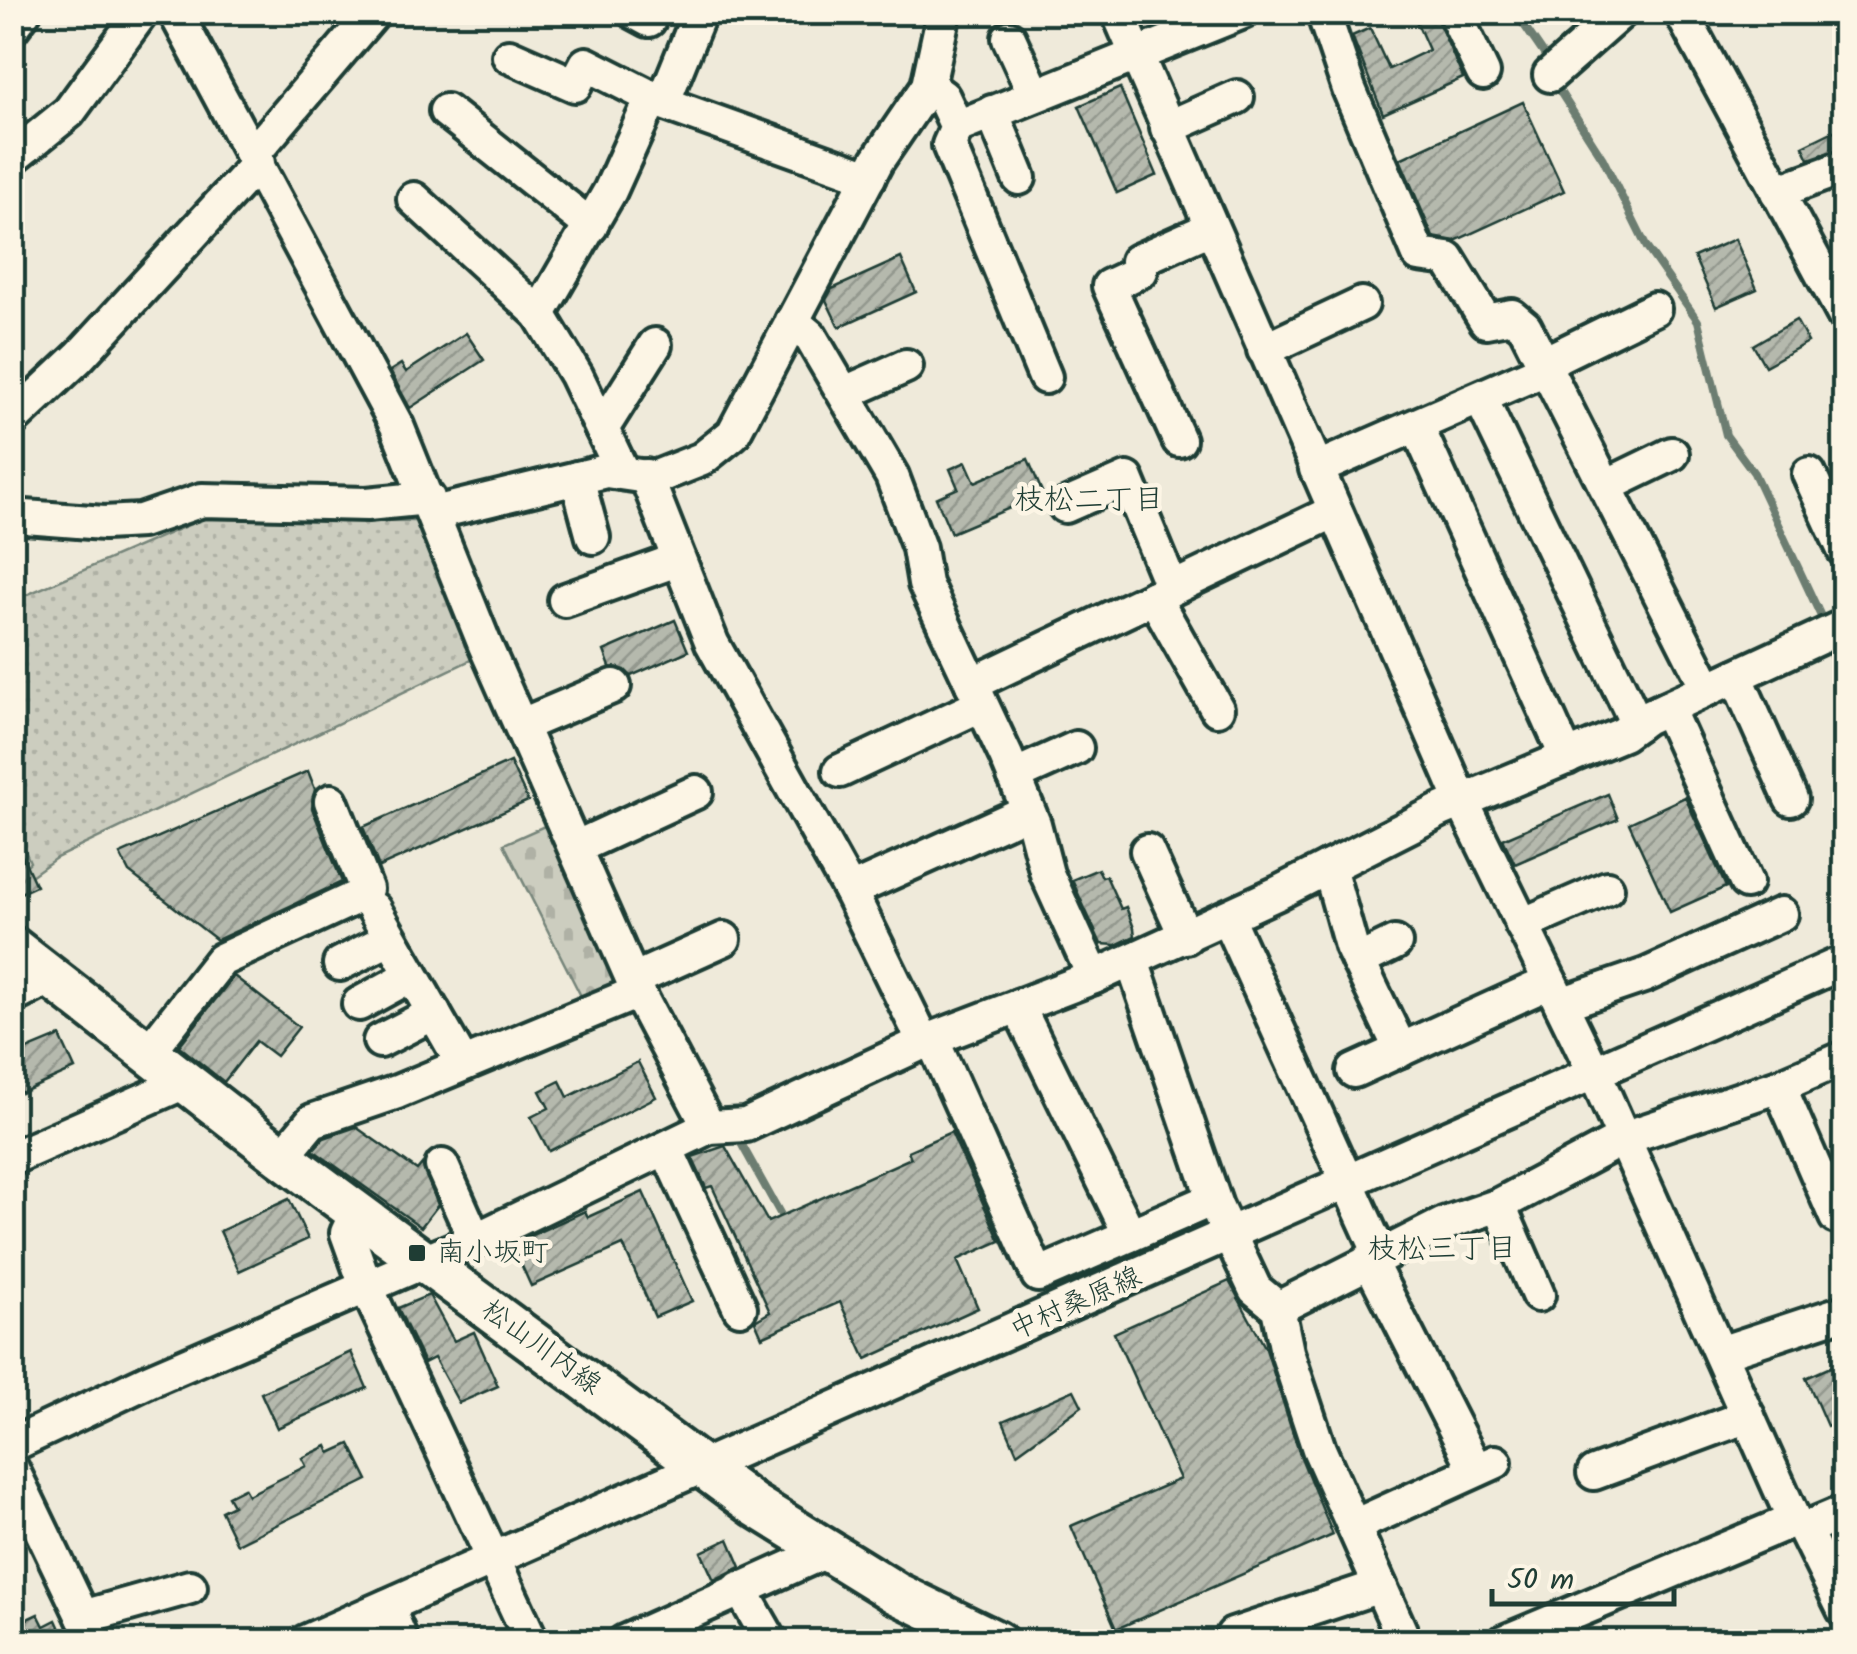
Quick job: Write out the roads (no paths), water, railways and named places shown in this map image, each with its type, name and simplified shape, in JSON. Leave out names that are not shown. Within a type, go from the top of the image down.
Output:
[{"type":"main road","name":"松山川内線","points":[[12,947],[282,1158],[704,1468],[896,1593],[996,1642]]},
{"type":"street","points":[[12,28],[24,12]]},
{"type":"street","points":[[12,158],[69,112],[142,12]]},
{"type":"street","points":[[175,12],[397,426],[522,725],[637,985],[708,1128]]},
{"type":"street","points":[[540,314],[592,226],[700,12]]},
{"type":"street","points":[[12,516],[104,523],[142,521],[202,500],[431,505],[577,478],[634,474],[654,478],[702,459],[733,434],[869,177],[928,86],[944,12]]},
{"type":"street","points":[[1118,12],[1462,801],[1596,1074],[1748,1416],[1844,1610]]},
{"type":"street","points":[[1045,377],[949,145],[956,128],[1243,12]]},
{"type":"street","points":[[1323,12],[1419,255],[1448,259],[1486,321],[1520,319],[1606,486],[1792,800]]},
{"type":"street","points":[[1454,12],[1483,73]]},
{"type":"street","points":[[1550,75],[1622,12]]},
{"type":"street","points":[[1681,12],[1844,315]]},
{"type":"street","points":[[12,420],[79,357],[255,158],[353,20]]},
{"type":"street","points":[[1009,38],[1036,95]]},
{"type":"street","points":[[510,56],[575,84],[586,64],[657,100],[869,177]]},
{"type":"street","points":[[928,86],[943,96],[956,128]]},
{"type":"street","points":[[1168,128],[1237,97]]},
{"type":"street","points":[[446,111],[592,226]]},
{"type":"street","points":[[992,112],[1019,178]]},
{"type":"street","points":[[1777,192],[1844,167]]},
{"type":"street","points":[[414,199],[540,314],[602,429],[634,474],[690,579],[720,657],[928,1040],[1038,1275],[1213,1199]]},
{"type":"street","points":[[1179,440],[1109,286],[1141,271],[1137,262],[1211,228]]},
{"type":"street","points":[[1264,350],[1362,304]]},
{"type":"street","points":[[1316,470],[1481,398],[1654,309]]},
{"type":"street","points":[[792,321],[810,336],[892,476],[919,548],[925,584],[1014,776],[1048,874],[1094,977]]},
{"type":"street","points":[[602,429],[655,345]]},
{"type":"street","points":[[845,393],[906,366]]},
{"type":"street","points":[[1481,398],[1637,724]]},
{"type":"street","points":[[1417,426],[1567,758]]},
{"type":"street","points":[[1606,486],[1672,454]]},
{"type":"street","points":[[1810,474],[1844,550]]},
{"type":"street","points":[[577,478],[592,537]]},
{"type":"street","points":[[1065,506],[1127,478],[1163,592],[1217,709]]},
{"type":"street","points":[[840,770],[1163,592],[1334,511]]},
{"type":"street","points":[[565,600],[677,560]]},
{"type":"street","points":[[12,1446],[150,1380],[475,1240],[708,1128],[746,1124],[928,1040],[1094,977],[1186,937],[1462,801],[1567,758],[1844,626]]},
{"type":"street","points":[[522,725],[614,686]]},
{"type":"street","points":[[1666,708],[1746,882]]},
{"type":"street","points":[[1014,776],[1076,748]]},
{"type":"street","points":[[578,847],[696,792]]},
{"type":"street","points":[[148,1053],[221,960],[360,896],[366,889],[330,800]]},
{"type":"street","points":[[850,891],[1028,811]]},
{"type":"street","points":[[1147,850],[1186,937]]},
{"type":"street","points":[[1329,867],[1358,961],[1400,1050]]},
{"type":"street","points":[[1522,925],[1608,888]]},
{"type":"street","points":[[374,909],[462,1064]]},
{"type":"street","points":[[1354,1071],[1400,1050],[1556,993],[1646,975],[1781,914]]},
{"type":"street","points":[[1227,917],[1347,1184],[1375,1257],[1485,1466],[1354,1526]]},
{"type":"street","points":[[340,964],[389,939]]},
{"type":"street","points":[[282,1158],[312,1122],[462,1064],[637,985],[724,939]]},
{"type":"street","points":[[1358,961],[1396,943]]},
{"type":"street","points":[[1132,961],[1213,1199],[1255,1289],[1278,1308],[1287,1352],[1320,1449],[1405,1642]]},
{"type":"street","name":"中村桑原線","points":[[320,1638],[1844,962]]},
{"type":"street","points":[[359,1004],[410,976]]},
{"type":"street","points":[[12,998],[51,977]]},
{"type":"street","points":[[1018,1006],[1130,1235]]},
{"type":"street","points":[[380,1041],[434,1014]]},
{"type":"street","points":[[1278,1308],[1375,1257],[1498,1205],[1624,1138],[1779,1086],[1844,1058]]},
{"type":"street","points":[[12,1158],[185,1082]]},
{"type":"street","points":[[1779,1086],[1836,1218]]},
{"type":"street","points":[[666,1148],[740,1308]]},
{"type":"street","points":[[442,1166],[475,1240]]},
{"type":"street","points":[[1498,1205],[1538,1295]]},
{"type":"street","points":[[357,1212],[347,1233],[366,1286],[532,1642]]},
{"type":"street","points":[[1720,1352],[1844,1312]]},
{"type":"street","points":[[1594,1472],[1748,1416]]},
{"type":"street","points":[[12,1469],[89,1629],[190,1586]]},
{"type":"street","points":[[1504,1642],[1799,1525],[1844,1512]]},
{"type":"street","points":[[624,1642],[827,1551]]},
{"type":"street","points":[[1233,1635],[1380,1586]]},
{"type":"street","points":[[740,1588],[771,1642]]},
{"type":"street","points":[[387,1606],[402,1642]]},
{"type":"waterway","points":[[1515,12],[1548,60]]},
{"type":"waterway","points":[[1557,87],[1603,159],[1647,248],[1698,321],[1726,435],[1754,473],[1825,625]]},
{"type":"waterway","points":[[1829,645],[1844,698]]},
{"type":"waterway","points":[[737,1136],[786,1224]]},
{"type":"place","name":"南小坂町","points":[[417,1253]]},
{"type":"district","name":"枝松二丁目","points":[[1089,501]]},
{"type":"district","name":"枝松三丁目","points":[[1442,1250]]}]
